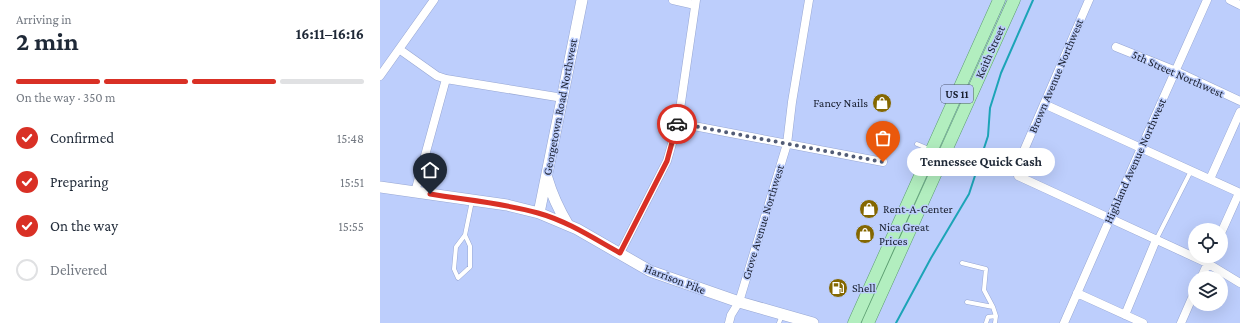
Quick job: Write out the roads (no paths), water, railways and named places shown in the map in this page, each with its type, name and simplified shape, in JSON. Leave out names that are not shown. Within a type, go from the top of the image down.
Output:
[{"type":"main road","name":"Georgetown Road Northwest","points":[[539,213],[582,0]]},
{"type":"main road","name":"Keith Street","points":[[868,323],[999,0]]},
{"type":"main road","name":"Keith Street","points":[[854,323],[1014,0]]},
{"type":"main road","points":[[547,175],[551,191],[568,225]]},
{"type":"main road","name":"Harrison Pike","points":[[380,187],[507,205],[539,213],[577,229],[650,271],[739,302],[781,319],[809,322]]},
{"type":"main road","points":[[875,306],[877,323]]},
{"type":"street","points":[[380,76],[434,0]]},
{"type":"street","points":[[620,253],[667,161],[678,123],[696,2],[673,0]]},
{"type":"street","name":"Grove Avenue Northwest","points":[[729,323],[731,315],[739,302],[787,144],[792,102],[809,0]]},
{"type":"street","name":"Brown Avenue Northwest","points":[[1089,0],[1025,148],[1018,169],[1018,176],[1110,218]]},
{"type":"street","name":"Highland Avenue Northwest","points":[[1064,323],[1140,148],[1207,0]]},
{"type":"street","points":[[1230,0],[1240,5]]},
{"type":"street","name":"5th Street Northwest","points":[[1116,47],[1176,71],[1240,101]]},
{"type":"street","points":[[398,49],[437,76],[446,79],[563,98]]},
{"type":"street","points":[[415,192],[446,79]]},
{"type":"street","points":[[1044,104],[1240,193],[1226,223]]},
{"type":"street","points":[[1210,179],[1240,112]]},
{"type":"street","points":[[678,123],[883,162]]},
{"type":"street","points":[[1110,218],[1156,240],[1188,252]]},
{"type":"street","points":[[1125,315],[1156,240]]},
{"type":"street","points":[[1213,263],[1240,283]]},
{"type":"street","points":[[1077,293],[1125,315],[1132,320],[1143,323]]},
{"type":"street","points":[[1181,323],[1188,307]]},
{"type":"lane","points":[[917,144],[937,153]]},
{"type":"lane","points":[[1156,240],[1191,171]]},
{"type":"lane","points":[[465,235],[470,246],[470,267],[458,278],[454,269],[456,247],[465,235],[472,201]]},
{"type":"lane","points":[[962,263],[986,270],[984,290],[996,316],[995,323]]},
{"type":"lane","points":[[967,302],[993,308]]},
{"type":"lane","points":[[986,323],[988,317],[996,316]]},
{"type":"waterway","points":[[896,323],[931,258],[969,194],[988,136],[990,108],[1001,73],[1033,0]]},
{"type":"place","name":"Fancy Nails","points":[[882,103]]},
{"type":"place","name":"Tennessee Quick Cash","points":[[883,162]]},
{"type":"place","name":"Rent-A-Center","points":[[869,209]]},
{"type":"place","name":"Nica Great Prices","points":[[865,234]]},
{"type":"place","name":"Shell","points":[[838,288]]}]
